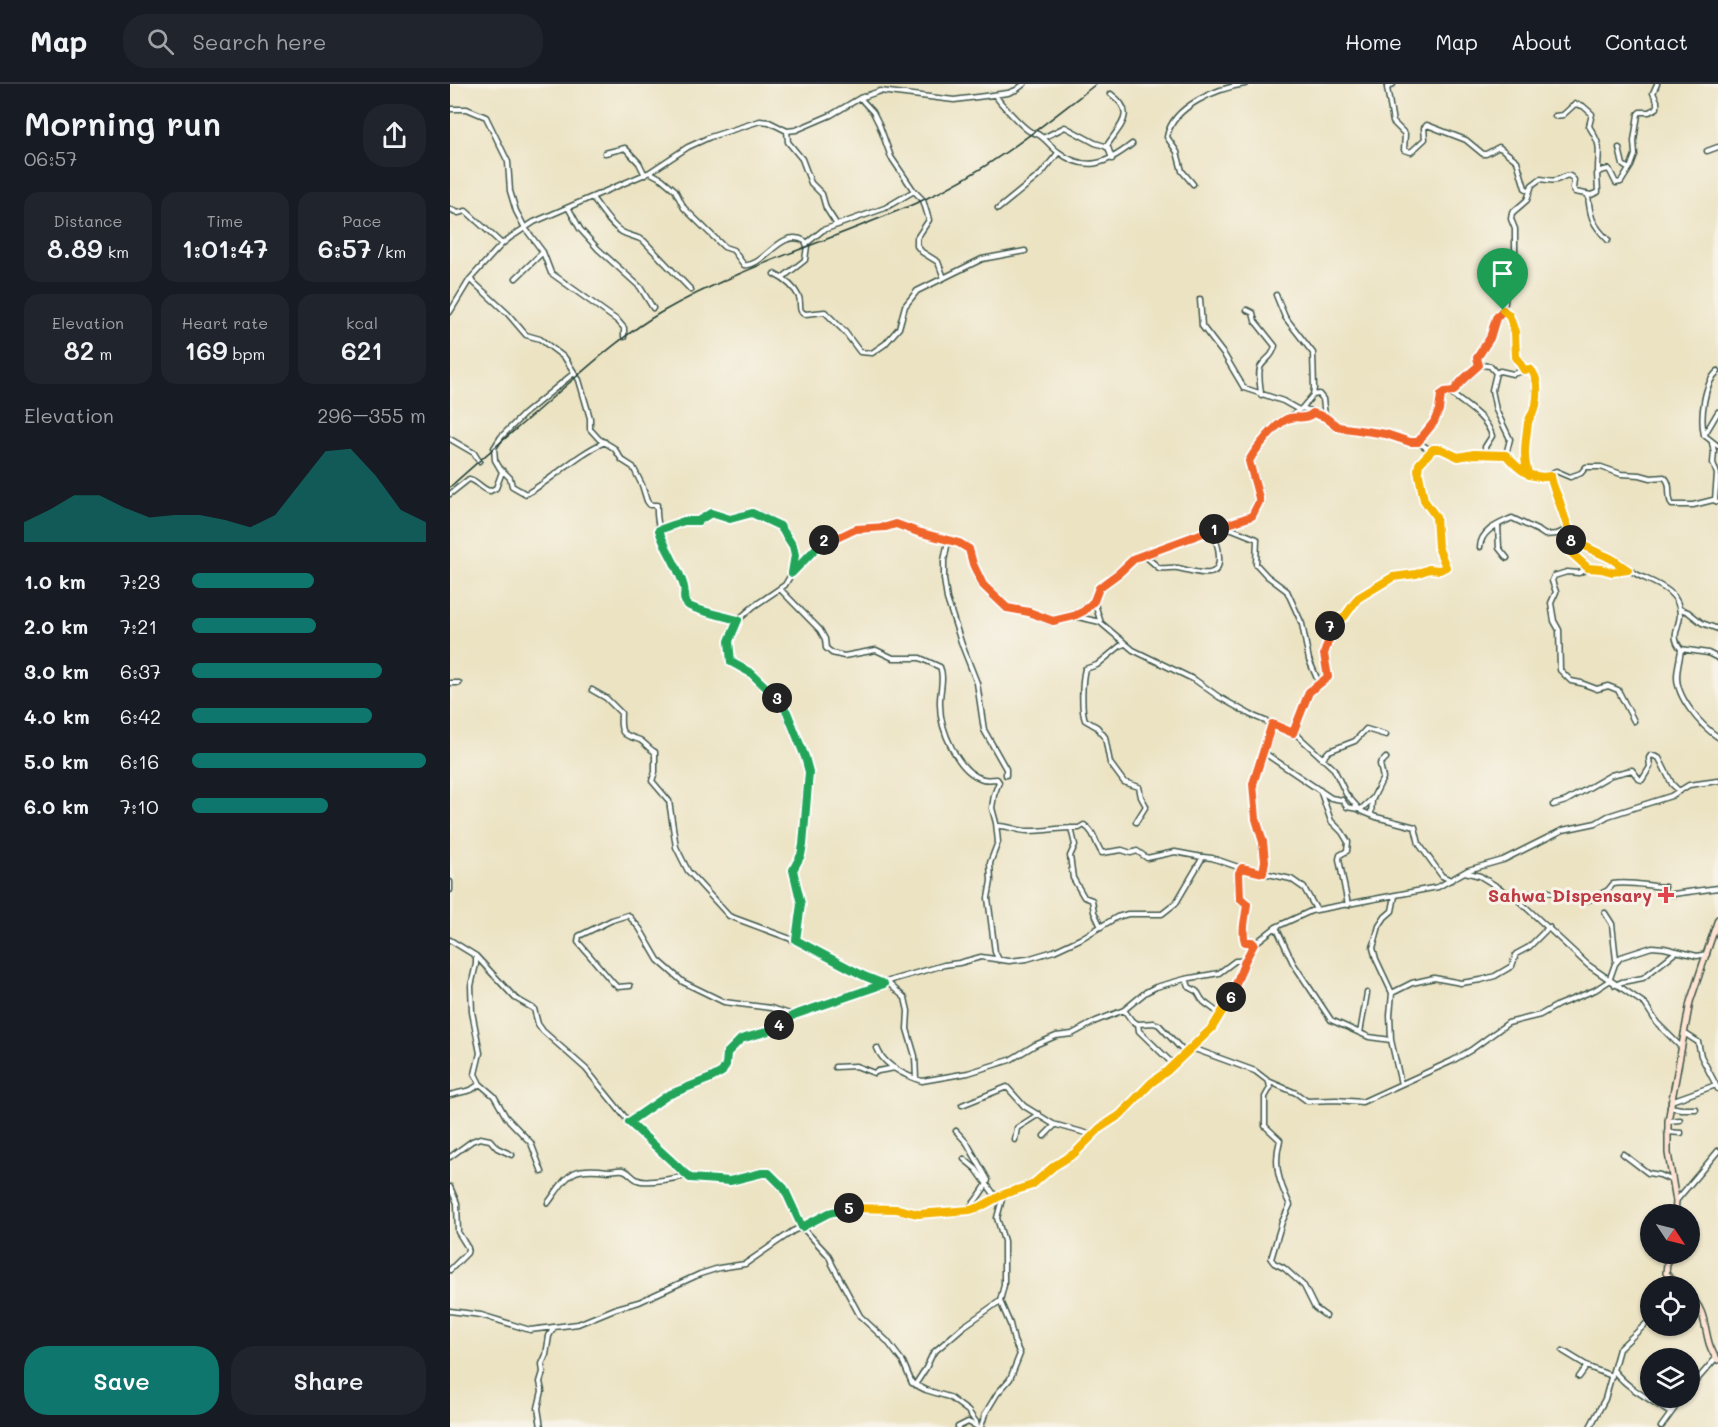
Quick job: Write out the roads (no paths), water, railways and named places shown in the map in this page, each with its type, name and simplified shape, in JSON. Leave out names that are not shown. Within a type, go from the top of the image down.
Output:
[{"type":"main road","points":[[1676,1204],[1671,1180],[1668,1121],[1680,1046],[1690,1002],[1718,919]]},
{"type":"main road","points":[[1700,1309],[1710,1346],[1717,1358]]},
{"type":"street","points":[[450,312],[470,279],[501,244],[525,228],[648,174],[700,141],[751,123],[769,122],[787,131],[805,126],[831,115],[860,98],[880,91],[954,100],[995,95],[1016,90],[1024,84]]},
{"type":"street","points":[[1193,184],[1182,171],[1177,152],[1167,137],[1170,126],[1203,96],[1217,90],[1245,84]]},
{"type":"street","points":[[1393,84],[1387,88],[1388,101],[1393,122],[1406,134],[1404,150],[1411,152],[1419,147],[1425,139],[1424,128],[1427,125],[1466,140],[1483,154],[1499,147],[1517,160],[1525,188],[1530,191]]},
{"type":"street","points":[[1598,171],[1609,169],[1614,181],[1620,183],[1629,169],[1635,150],[1636,121],[1640,112],[1649,112],[1657,108],[1658,101],[1653,93],[1657,84]]},
{"type":"street","points":[[1106,147],[1124,121],[1125,112],[1122,104],[1111,94]]},
{"type":"street","points":[[995,95],[1003,107],[1028,130],[1043,138],[1058,153],[1087,164],[1098,165],[1112,159],[1132,144]]},
{"type":"street","points":[[860,98],[873,112],[884,133],[891,157],[914,191],[923,200],[930,216],[917,238],[917,246],[938,262],[944,278]]},
{"type":"street","points":[[1479,365],[1477,358],[1490,338],[1496,318],[1503,310],[1515,252],[1515,229],[1511,215],[1527,200],[1532,185],[1540,179],[1556,180],[1567,175],[1574,178],[1575,192],[1593,195],[1598,192],[1600,154],[1598,138],[1588,126],[1592,114],[1583,106],[1575,104],[1563,115],[1555,116]]},
{"type":"street","points":[[450,109],[466,109],[489,120],[508,162],[512,200],[525,228],[543,252],[554,275],[618,321],[624,328],[624,337]]},
{"type":"street","points":[[1043,138],[1065,127],[1109,149],[1112,159]]},
{"type":"street","points":[[787,131],[788,142],[802,159],[811,183],[822,194],[826,208],[837,225]]},
{"type":"street","points":[[1707,152],[1718,147]]},
{"type":"street","points":[[605,153],[625,148],[648,174],[662,179],[675,190],[684,208],[724,247],[733,250],[746,266],[756,263],[766,252],[792,238],[802,239],[807,243]]},
{"type":"street","points":[[1619,148],[1623,165],[1629,169]]},
{"type":"street","points":[[998,209],[1041,174],[1058,153]]},
{"type":"street","points":[[782,278],[805,260],[807,243],[823,230],[885,208],[914,191]]},
{"type":"street","points":[[1588,195],[1590,217],[1608,240]]},
{"type":"street","points":[[593,199],[619,230],[636,236],[652,248],[691,290]]},
{"type":"street","points":[[450,209],[458,213],[466,211],[501,244]]},
{"type":"street","points":[[569,209],[580,229],[598,249],[640,286],[653,308]]},
{"type":"street","points":[[774,274],[792,286],[799,298],[801,311],[805,314],[825,312],[845,332],[860,352],[866,353],[879,349],[897,330],[905,306],[915,293],[982,259],[1025,251]]},
{"type":"street","points":[[516,278],[543,252]]},
{"type":"street","points":[[470,279],[508,314],[526,335],[540,339],[561,354],[575,373],[590,418],[590,429],[614,448],[622,460],[633,467],[647,501],[650,505],[657,505],[656,518],[659,530],[685,588],[686,603],[694,609],[738,620]]},
{"type":"street","points":[[796,940],[801,904],[793,870],[801,855],[803,845],[809,772],[805,757],[781,702],[751,673],[731,662],[729,641],[738,620],[780,589],[823,541],[837,538],[856,529],[896,524],[959,543],[969,549],[983,585],[1007,608],[1029,612],[1051,622],[1084,611],[1094,601],[1099,588],[1135,558],[1252,516],[1259,498],[1249,461],[1271,431],[1290,418],[1313,394],[1313,353],[1285,317],[1276,295]]},
{"type":"street","points":[[1200,300],[1202,326],[1225,356],[1244,388],[1325,417],[1338,427],[1386,434],[1410,442],[1418,442],[1427,448],[1441,449],[1458,457],[1486,453],[1506,455],[1519,470],[1529,475],[1551,476],[1556,471],[1574,477],[1586,467],[1601,467],[1621,474],[1640,474],[1651,478],[1664,477],[1669,482],[1669,501],[1672,505],[1693,505],[1716,501],[1717,474],[1713,464],[1712,443]]},
{"type":"street","points":[[1247,310],[1253,313],[1255,321],[1275,346],[1270,358],[1260,370],[1261,395]]},
{"type":"street","points":[[1503,310],[1509,315],[1515,332],[1516,357],[1524,370]]},
{"type":"street","points":[[1479,365],[1490,366],[1496,373]]},
{"type":"street","points":[[1479,365],[1465,380],[1458,383],[1454,397],[1479,416],[1491,433],[1491,439],[1484,448],[1486,453]]},
{"type":"street","points":[[1496,373],[1500,371],[1513,374],[1531,370],[1536,376],[1536,405],[1528,422],[1526,444],[1526,467],[1529,475]]},
{"type":"street","points":[[1718,371],[1713,376],[1705,400],[1702,419],[1704,435],[1718,446]]},
{"type":"street","points":[[575,373],[524,414],[501,437],[494,448],[495,460],[510,478],[512,486],[526,494],[546,483],[592,448],[605,442]]},
{"type":"street","points":[[1496,373],[1492,390],[1496,410],[1509,439],[1506,455]]},
{"type":"street","points":[[1418,442],[1434,422],[1439,410],[1441,395],[1454,391]]},
{"type":"street","points":[[1313,394],[1322,396],[1325,417]]},
{"type":"street","points":[[1704,435],[1718,412]]},
{"type":"street","points":[[1290,418],[1308,417],[1313,413]]},
{"type":"street","points":[[450,439],[474,453],[479,461]]},
{"type":"street","points":[[1293,733],[1308,694],[1328,677],[1324,654],[1329,639],[1328,628],[1345,616],[1358,598],[1393,577],[1416,574],[1429,569],[1440,570],[1446,567],[1438,547],[1436,517],[1424,500],[1418,470],[1419,464],[1433,449]]},
{"type":"street","points":[[450,494],[469,479],[484,490],[490,491],[496,488],[501,469]]},
{"type":"street","points":[[1551,476],[1551,484],[1573,537],[1596,553],[1665,587],[1675,598],[1680,609],[1675,638],[1681,649],[1677,675],[1678,688],[1684,702],[1718,737]]},
{"type":"street","points":[[659,530],[684,521],[698,521],[711,513],[727,519],[746,513],[756,514],[780,526],[789,538],[795,555],[792,573]]},
{"type":"street","points":[[1480,547],[1484,534],[1514,518],[1549,536],[1568,529]]},
{"type":"street","points":[[1498,525],[1499,548],[1507,558]]},
{"type":"street","points":[[1217,527],[1229,528],[1257,539],[1256,564],[1267,576],[1287,591],[1302,624],[1309,660],[1319,683]]},
{"type":"street","points":[[1144,555],[1159,568],[1176,567],[1209,574],[1217,570],[1220,564],[1215,539],[1209,531]]},
{"type":"street","points":[[1573,537],[1568,544],[1568,550],[1588,568]]},
{"type":"street","points":[[948,541],[944,561],[947,599],[976,683],[984,730],[1006,769],[1006,775]]},
{"type":"street","points":[[1628,570],[1612,572],[1588,568],[1579,573],[1564,573],[1553,578],[1556,592],[1551,603],[1554,621],[1559,630],[1559,668],[1571,681],[1581,682],[1597,689],[1608,686],[1618,690],[1634,721]]},
{"type":"street","points":[[780,589],[817,625],[824,635],[826,648],[832,653],[844,656],[876,650],[893,658],[920,658],[940,667],[942,672],[939,703],[942,727],[950,744],[969,770],[979,777],[998,780],[999,785],[994,795],[992,808],[998,842],[990,863],[991,881],[988,898],[995,954],[1000,960]]},
{"type":"street","points":[[1094,601],[1101,623]]},
{"type":"street","points":[[1680,609],[1702,623],[1718,629]]},
{"type":"street","points":[[1074,616],[1101,623],[1125,644],[1144,656],[1195,680],[1235,707],[1293,733],[1334,769],[1343,789],[1360,809],[1371,816],[1415,826],[1419,844],[1442,876],[1452,880]]},
{"type":"street","points":[[1125,644],[1097,665],[1085,669],[1082,712],[1084,720],[1097,727],[1104,737],[1110,762],[1124,782],[1139,787],[1146,806],[1136,822]]},
{"type":"street","points":[[1681,649],[1708,653],[1718,658]]},
{"type":"street","points":[[450,683],[459,683]]},
{"type":"street","points":[[592,690],[606,698],[621,713],[620,729],[624,735],[641,741],[655,752],[655,772],[652,781],[669,801],[676,848],[690,875],[729,916],[796,940],[864,976],[885,983],[905,998],[908,1011],[907,1029],[915,1056],[916,1079]]},
{"type":"street","points":[[1263,873],[1265,861],[1263,842],[1256,819],[1253,784],[1272,724]]},
{"type":"street","points":[[1322,759],[1329,751],[1355,741],[1366,729],[1386,735]]},
{"type":"street","points":[[1263,752],[1333,799],[1342,800],[1346,806],[1360,809]]},
{"type":"street","points":[[1553,805],[1566,801],[1616,773],[1632,770],[1642,780],[1650,767],[1651,755],[1659,758],[1672,784],[1679,791]]},
{"type":"street","points":[[1371,816],[1373,798],[1383,778],[1380,764],[1386,759]]},
{"type":"street","points":[[450,1311],[481,1315],[526,1330],[583,1323],[617,1308],[639,1302],[700,1274],[745,1264],[793,1231],[829,1213],[847,1208],[897,1209],[918,1214],[980,1207],[996,1197],[1035,1183],[1054,1166],[1075,1153],[1103,1125],[1120,1115],[1151,1083],[1208,1033],[1233,995],[1245,961],[1254,944],[1276,927],[1316,910],[1438,887],[1465,872],[1503,860],[1563,830],[1596,823],[1608,816],[1671,796],[1689,785],[1718,781]]},
{"type":"street","points":[[1320,790],[1331,821],[1348,842],[1347,851],[1340,855],[1339,859],[1348,905]]},
{"type":"street","points":[[1360,809],[1373,798]]},
{"type":"street","points":[[997,826],[1032,832],[1080,828],[1084,825],[1094,832],[1097,845],[1102,853],[1137,851],[1147,858],[1174,852],[1212,858],[1242,868],[1287,878],[1300,884],[1307,891],[1312,906],[1316,910]]},
{"type":"street","points":[[1071,828],[1075,844],[1070,856],[1073,878],[1084,897],[1092,900],[1094,912],[1101,927]]},
{"type":"street","points":[[629,1122],[668,1095],[722,1072],[726,1065],[727,1053],[741,1039],[768,1032],[794,1015],[941,965],[981,957],[1018,960],[1054,951],[1123,915],[1157,915],[1167,911],[1176,903],[1203,857]]},
{"type":"street","points":[[1242,868],[1238,874],[1240,897],[1247,904],[1246,923],[1242,934],[1245,942],[1254,944]]},
{"type":"street","points":[[1465,872],[1480,876],[1513,896],[1549,927],[1583,962],[1645,1004],[1657,1023],[1680,1046]]},
{"type":"street","points":[[450,882],[450,890]]},
{"type":"street","points":[[1513,896],[1546,891],[1580,902],[1608,890],[1613,884],[1625,882],[1634,885],[1665,887]]},
{"type":"street","points":[[1673,894],[1718,888]]},
{"type":"street","points":[[1395,896],[1392,911],[1379,926],[1374,943],[1376,959],[1392,993],[1391,1040],[1401,1084]]},
{"type":"street","points":[[1191,1048],[1255,1071],[1268,1081],[1311,1102],[1336,1100],[1362,1102],[1452,1061],[1508,1023],[1540,1015],[1595,990],[1609,981],[1616,961],[1612,924],[1605,913]]},
{"type":"street","points":[[630,986],[618,987],[614,984],[579,942],[581,934],[628,915],[640,929],[658,960],[682,981],[720,1001],[771,1008],[794,1015]]},
{"type":"street","points":[[1276,927],[1293,963],[1331,1020],[1372,1038],[1391,1040]]},
{"type":"street","points":[[1392,993],[1412,983],[1434,978],[1461,983],[1495,976],[1512,966],[1518,952],[1529,947],[1549,927]]},
{"type":"street","points":[[450,940],[476,956],[515,998],[534,1009],[538,1024],[543,1031],[586,1069],[629,1122],[686,1176]]},
{"type":"street","points":[[1710,943],[1718,946]]},
{"type":"street","points":[[1616,961],[1652,947],[1697,956],[1707,954]]},
{"type":"street","points":[[1615,985],[1643,978],[1676,952]]},
{"type":"street","points":[[476,956],[471,986],[472,1012],[480,1053],[475,1074],[480,1084],[494,1096],[506,1117],[531,1143],[542,1172]]},
{"type":"street","points":[[877,1048],[882,1060],[916,1079],[943,1078],[968,1073],[1010,1060],[1056,1036],[1072,1034],[1124,1010],[1146,992],[1186,979],[1219,973],[1235,961],[1245,961]]},
{"type":"street","points":[[1186,979],[1189,987],[1198,991],[1204,1002],[1212,1006],[1221,1016]]},
{"type":"street","points":[[1360,1033],[1367,993]]},
{"type":"street","points":[[1124,1010],[1132,1021],[1138,1024],[1159,1025],[1185,1053]]},
{"type":"street","points":[[1138,1024],[1139,1031],[1174,1065]]},
{"type":"street","points":[[1671,1104],[1717,1087],[1701,1056],[1698,1042],[1684,1033]]},
{"type":"street","points":[[835,1067],[856,1066],[874,1073],[896,1068]]},
{"type":"street","points":[[1268,1081],[1270,1088],[1265,1097],[1265,1126],[1280,1140],[1276,1154],[1277,1169],[1290,1205],[1271,1258],[1274,1263],[1284,1268],[1304,1286],[1315,1308],[1326,1316]]},
{"type":"street","points":[[450,1095],[471,1090],[480,1084]]},
{"type":"street","points":[[962,1105],[1007,1087],[1021,1104],[1054,1125],[1093,1135]]},
{"type":"street","points":[[1671,1104],[1681,1109],[1696,1108]]},
{"type":"street","points":[[1015,1140],[1017,1128],[1039,1114]]},
{"type":"street","points":[[1668,1121],[1680,1120]]},
{"type":"street","points":[[1044,1136],[1054,1125]]},
{"type":"street","points":[[956,1131],[967,1143],[988,1178],[987,1186],[968,1210]]},
{"type":"street","points":[[1667,1132],[1681,1133]]},
{"type":"street","points":[[450,1157],[480,1138],[490,1140],[497,1148],[512,1155]]},
{"type":"street","points":[[1676,1201],[1718,1151]]},
{"type":"street","points":[[1623,1154],[1648,1173],[1671,1180]]},
{"type":"street","points":[[964,1159],[976,1169],[996,1197]]},
{"type":"street","points":[[548,1203],[565,1178],[573,1172],[598,1168],[609,1171],[622,1170],[641,1181],[686,1176],[727,1181],[769,1173],[784,1188],[802,1227],[829,1256],[831,1264],[860,1316],[887,1341],[903,1362],[907,1374],[915,1385],[949,1397],[966,1409],[979,1427]]},
{"type":"street","points":[[450,1187],[457,1203],[458,1232],[468,1248],[467,1253],[450,1270]]},
{"type":"street","points":[[979,1427],[997,1394],[1010,1379],[1020,1354],[1014,1341],[1011,1324],[1000,1301],[1004,1285],[1004,1237],[997,1218],[1004,1194]]},
{"type":"street","points":[[915,1385],[933,1353],[963,1327],[1000,1301]]},
{"type":"street","points":[[541,1427],[538,1408],[542,1391],[540,1382],[543,1372],[542,1364],[549,1336],[554,1327]]},
{"type":"street","points":[[1590,1427],[1602,1406],[1619,1349],[1640,1329]]},
{"type":"street","points":[[1563,1351],[1587,1366],[1612,1376]]},
{"type":"street","points":[[1700,1377],[1717,1358]]},
{"type":"street","points":[[1579,1377],[1587,1366]]},
{"type":"street","points":[[1613,1370],[1634,1391],[1670,1413]]},
{"type":"street","points":[[1661,1427],[1674,1408]]},
{"type":"street","points":[[958,1427],[973,1419]]},
{"type":"street","points":[[968,1422],[979,1427]]},
{"type":"railway","points":[[450,487],[605,353],[660,313],[757,266],[890,214],[947,188],[1013,147],[1096,84]]},
{"type":"place","name":"Sahwa Dispensary","points":[[1666,895]]}]
